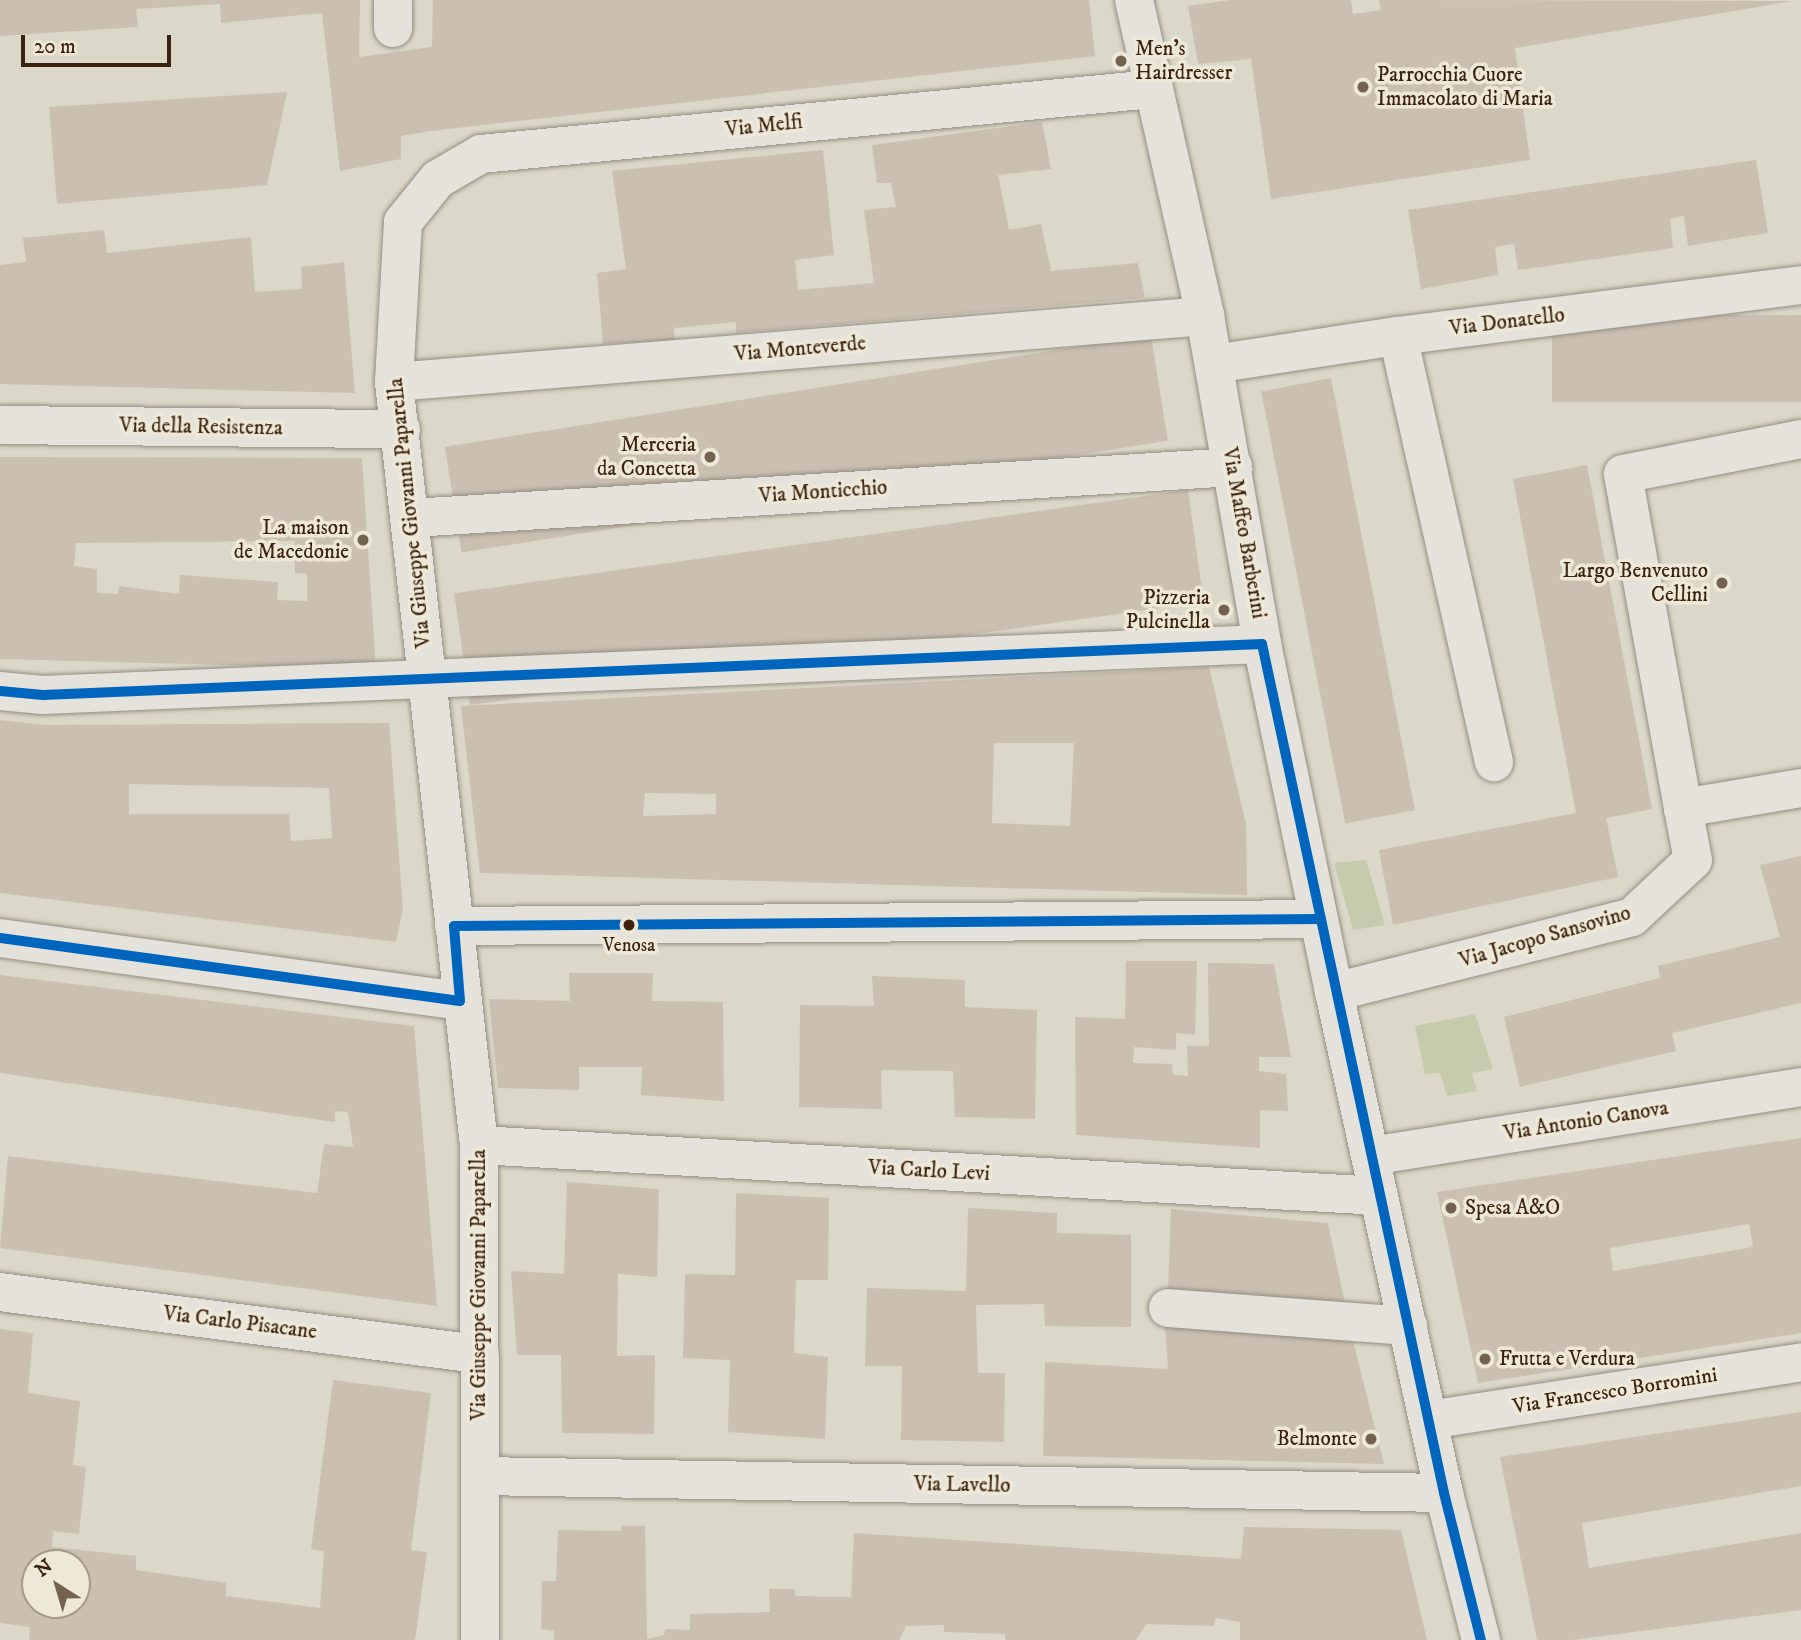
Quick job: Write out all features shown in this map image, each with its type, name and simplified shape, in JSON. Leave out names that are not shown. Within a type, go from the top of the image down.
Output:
[{"type":"street","name":"Via Maffeo Barberini","points":[[1133,0],[1205,316],[1262,644],[1318,919],[1444,1493],[1481,1640]]},
{"type":"street","name":"Via Melfi","points":[[403,222],[438,179],[481,154],[1152,89]]},
{"type":"street","name":"Via Giuseppe Giovanni Paparella","points":[[403,222],[394,382],[412,518],[426,681],[460,1001],[479,1145],[480,1640]]},
{"type":"street","name":"Via Donatello","points":[[1214,365],[1398,336],[1801,285]]},
{"type":"street","name":"Via Monteverde","points":[[394,382],[1205,316]]},
{"type":"street","points":[[1398,336],[1494,762]]},
{"type":"street","name":"Via della Resistenza","points":[[0,425],[401,429]]},
{"type":"street","points":[[1801,439],[1623,474],[1684,808],[1801,788]]},
{"type":"street","name":"Via Monticchio","points":[[412,518],[1233,467]]},
{"type":"street","points":[[0,691],[43,695],[426,681],[1262,644]]},
{"type":"street","name":"Via Jacopo Sansovino","points":[[1334,992],[1632,917],[1693,860],[1684,808]]},
{"type":"street","points":[[454,926],[1318,919]]},
{"type":"street","points":[[0,938],[460,1001]]},
{"type":"street","name":"Via Antonio Canova","points":[[1371,1156],[1801,1087]]},
{"type":"street","name":"Via Carlo Levi","points":[[479,1145],[1380,1196]]},
{"type":"street","name":"Via Carlo Pisacane","points":[[0,1292],[480,1354]]},
{"type":"street","points":[[1168,1308],[1408,1326]]},
{"type":"street","name":"Via Francesco Borromini","points":[[1428,1420],[1801,1362]]},
{"type":"street","name":"Via Lavello","points":[[480,1476],[1444,1493]]},
{"type":"green space","points":[[1366,860],[1385,925],[1353,930],[1334,863]]},
{"type":"green space","points":[[1475,1014],[1493,1069],[1472,1073],[1477,1091],[1447,1096],[1440,1073],[1425,1074],[1415,1026]]},
{"type":"building","points":[[0,0],[360,0],[359,57],[432,47],[433,0],[1089,0],[1095,56],[431,131],[401,136],[401,159],[340,171],[322,13],[221,23],[220,4],[136,9],[138,27],[0,36]]},
{"type":"building","name":"Parrocchia Cuore Immacolato di Maria","points":[[1230,0],[1351,0],[1353,14],[1381,10],[1379,0],[1793,1],[1515,48],[1530,160],[1271,199],[1251,59],[1198,64],[1188,6]]},
{"type":"building","points":[[287,92],[267,185],[57,204],[49,107]]},
{"type":"building","points":[[1042,122],[1051,169],[998,175],[1009,230],[1041,224],[1051,271],[1138,263],[1145,298],[736,333],[736,322],[674,328],[675,340],[603,344],[597,273],[626,269],[612,171],[823,150],[834,255],[795,260],[798,290],[874,283],[864,210],[896,207],[891,183],[877,183],[872,145]]},
{"type":"building","points":[[1756,160],[1768,233],[1688,246],[1684,216],[1670,219],[1673,248],[1518,270],[1514,244],[1495,247],[1498,275],[1421,289],[1408,210]]},
{"type":"building","points":[[104,230],[107,253],[251,237],[255,292],[302,289],[301,267],[344,262],[355,393],[0,384],[0,265],[26,262],[23,238]]},
{"type":"building","points":[[1552,315],[1801,315],[1801,402],[1552,402]]},
{"type":"building","points":[[1151,335],[1168,441],[462,553],[445,447]]},
{"type":"building","points":[[1331,378],[1415,810],[1345,823],[1261,392]]},
{"type":"building","points":[[0,457],[362,458],[376,669],[0,659]],"holes":[[[295,541],[295,573],[307,574],[307,601],[277,600],[278,582],[180,575],[179,594],[119,586],[118,594],[97,593],[97,569],[74,566],[76,543]]]},
{"type":"building","points":[[1587,465],[1652,809],[1606,818],[1618,877],[1393,925],[1379,850],[1576,813],[1513,479]]},
{"type":"building","points":[[1188,490],[1204,602],[470,705],[454,593]]},
{"type":"building","points":[[1209,667],[1246,824],[1247,895],[480,873],[461,706]],"holes":[[[994,743],[1074,743],[1070,826],[992,823]],[[645,793],[716,794],[716,814],[643,816]]]},
{"type":"building","points":[[0,720],[45,725],[389,723],[403,909],[396,942],[0,893]],"holes":[[[129,784],[329,788],[332,838],[291,841],[289,814],[129,814]]]},
{"type":"building","points":[[1801,856],[1801,1003],[1672,1033],[1676,1051],[1520,1087],[1504,1017],[1660,978],[1658,966],[1780,937],[1760,865]]},
{"type":"building","points":[[1126,961],[1197,961],[1195,1035],[1176,1033],[1176,1050],[1134,1047],[1133,1063],[1172,1064],[1173,1075],[1188,1076],[1187,1046],[1209,1046],[1208,963],[1274,964],[1291,1057],[1259,1057],[1259,1071],[1286,1074],[1288,1111],[1260,1110],[1260,1148],[1076,1135],[1075,1017],[1125,1019]]},
{"type":"building","points":[[569,973],[653,973],[652,1001],[723,1002],[724,1101],[641,1095],[642,1067],[579,1067],[579,1090],[498,1088],[489,999],[570,1001]]},
{"type":"building","points":[[0,975],[414,1026],[437,1306],[0,1248],[8,1156],[317,1193],[324,1144],[353,1147],[348,1112],[335,1111],[335,1122],[0,1073]]},
{"type":"building","points":[[872,976],[965,980],[965,1007],[1037,1010],[1035,1119],[955,1117],[953,1071],[881,1070],[882,1109],[799,1107],[800,1005],[874,1006]]},
{"type":"building","points":[[1801,1138],[1801,1333],[1478,1383],[1437,1192]],"holes":[[[1749,1224],[1753,1247],[1613,1271],[1610,1248]]]},
{"type":"building","points":[[567,1182],[659,1189],[657,1277],[618,1274],[617,1356],[655,1355],[654,1434],[562,1433],[561,1355],[517,1355],[511,1271],[564,1274]]},
{"type":"building","points":[[736,1193],[829,1198],[828,1280],[796,1280],[794,1353],[828,1357],[825,1439],[728,1432],[730,1360],[683,1358],[685,1274],[735,1275]]},
{"type":"building","points":[[968,1208],[1057,1213],[1057,1233],[1131,1235],[1131,1327],[1045,1326],[1044,1304],[976,1305],[978,1373],[1005,1373],[1004,1442],[901,1440],[902,1366],[865,1366],[867,1288],[966,1291]]},
{"type":"building","points":[[1171,1209],[1328,1223],[1345,1304],[1168,1293]]},
{"type":"building","points":[[1165,1325],[1352,1337],[1384,1464],[1043,1456],[1045,1362],[1168,1369]]},
{"type":"building","points":[[0,1329],[33,1333],[28,1393],[80,1401],[73,1465],[86,1467],[79,1534],[53,1531],[52,1547],[71,1549],[21,1549],[21,1619],[91,1619],[91,1551],[136,1556],[136,1570],[226,1583],[226,1596],[320,1608],[324,1551],[311,1549],[333,1380],[431,1393],[411,1550],[427,1552],[415,1640],[29,1640],[30,1627],[0,1623]]},
{"type":"building","points":[[1801,1412],[1801,1486],[1582,1523],[1589,1568],[1801,1533],[1801,1610],[1573,1640],[1537,1640],[1500,1457]]},
{"type":"building","points":[[621,1526],[645,1526],[647,1639],[664,1635],[665,1629],[690,1630],[690,1614],[770,1612],[769,1589],[795,1589],[795,1596],[851,1597],[854,1533],[1241,1559],[1244,1527],[1401,1530],[1427,1640],[1240,1640],[1240,1622],[1215,1618],[1214,1626],[1146,1624],[1136,1640],[1005,1640],[1005,1634],[944,1632],[944,1625],[906,1626],[899,1640],[554,1640],[554,1631],[541,1629],[542,1581],[556,1581],[558,1530],[621,1531]]},
{"type":"transit line","points":[[0,691],[43,695],[1262,644],[1444,1493],[1481,1640]]},
{"type":"transit line","points":[[0,938],[460,1001],[454,926],[1318,919]]},
{"type":"place","name":"Men's Hairdresser","points":[[1121,61]]},
{"type":"place","name":"Parrocchia Cuore Immacolato di Maria","points":[[1363,87]]},
{"type":"place","name":"Merceria da Concetta","points":[[710,457]]},
{"type":"place","name":"La maison de Macedonie","points":[[363,540]]},
{"type":"place","name":"Largo Benvenuto Cellini","points":[[1722,583]]},
{"type":"place","name":"Pizzeria Pulcinella","points":[[1224,610]]},
{"type":"place","name":"Venosa","points":[[629,925]]},
{"type":"place","name":"Spesa A&O","points":[[1451,1208]]},
{"type":"place","name":"Frutta e Verdura","points":[[1485,1359]]},
{"type":"place","name":"Belmonte","points":[[1371,1439]]}]
